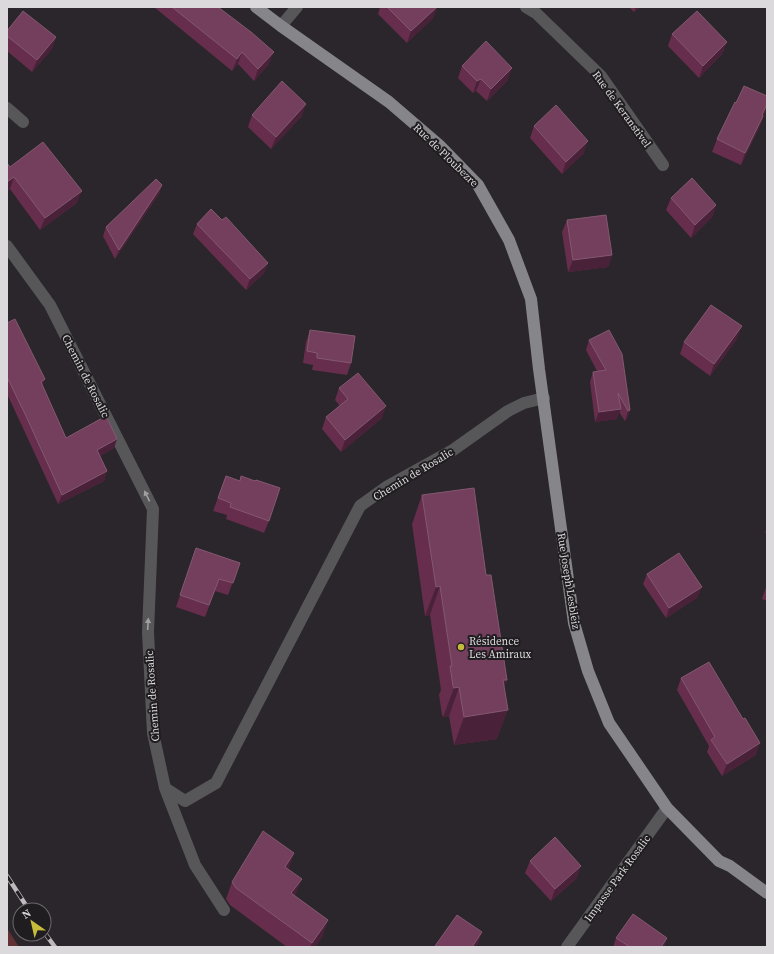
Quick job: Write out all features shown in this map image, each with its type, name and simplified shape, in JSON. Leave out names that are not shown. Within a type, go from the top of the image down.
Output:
[{"type":"main road","name":"Rue de Ploubezre","points":[[256,7],[389,102],[439,145],[478,184],[509,240],[531,299],[539,369]]},
{"type":"main road","name":"Rue Joseph Lesbleiz","points":[[539,369],[574,623],[588,671],[609,723],[667,808],[719,860],[730,866],[767,893]]},
{"type":"street","points":[[281,26],[297,7]]},
{"type":"street","name":"Rue de Keranstivel","points":[[526,7],[536,13],[601,76],[663,165]]},
{"type":"street","points":[[7,108],[23,122]]},
{"type":"street","name":"Chemin de Rosalic","points":[[7,246],[50,305],[153,509],[148,632],[153,733],[165,788],[185,802],[216,782],[360,506],[388,486],[453,450],[508,411],[524,403],[544,398]]},
{"type":"street","points":[[165,788],[195,865],[224,910]]},
{"type":"street","name":"Impasse Park Rosalic","points":[[567,947],[667,808]]},
{"type":"shaded area","points":[[7,928],[12,936],[12,942],[16,942],[19,947],[7,947]]},
{"type":"building","points":[[172,7],[218,7],[274,52],[258,69],[242,52],[237,59]]},
{"type":"building","points":[[387,7],[437,7],[411,31]]},
{"type":"building","points":[[23,11],[56,37],[37,60],[7,36],[7,31]]},
{"type":"building","points":[[697,11],[727,42],[703,66],[672,34]]},
{"type":"building","points":[[486,41],[512,68],[491,89],[481,79],[477,81],[462,66]]},
{"type":"building","points":[[282,81],[306,104],[276,137],[252,115]]},
{"type":"building","points":[[744,86],[767,96],[767,104],[762,115],[763,116],[745,153],[717,139]]},
{"type":"building","points":[[556,105],[588,141],[566,162],[534,126]]},
{"type":"building","points":[[43,142],[82,191],[45,218],[14,177],[7,182],[7,163],[10,167]]},
{"type":"building","points":[[692,178],[716,205],[695,225],[671,198]]},
{"type":"building","points":[[156,179],[162,185],[119,250],[106,227]]},
{"type":"building","points":[[211,209],[222,220],[226,217],[268,263],[250,279],[197,224]]},
{"type":"building","points":[[606,215],[612,255],[573,260],[567,220]]},
{"type":"building","points":[[711,305],[742,326],[714,364],[684,342]]},
{"type":"building","points":[[15,319],[45,379],[41,382],[66,438],[106,416],[117,439],[97,450],[107,471],[62,495],[7,377],[7,323]]},
{"type":"building","points":[[310,330],[355,336],[351,363],[317,358],[317,353],[307,351]]},
{"type":"building","points":[[609,330],[622,354],[630,410],[628,411],[618,393],[621,409],[599,412],[593,372],[606,370],[589,340]]},
{"type":"building","points":[[358,373],[386,406],[345,440],[326,417],[348,399],[339,388]]},
{"type":"building","points":[[226,476],[240,481],[241,476],[280,488],[269,521],[230,507],[231,503],[218,498]]},
{"type":"building","name":"Résidence Les Amiraux","points":[[474,488],[486,575],[491,575],[507,680],[503,680],[508,710],[464,717],[459,687],[454,688],[453,686],[450,666],[452,666],[440,586],[436,587],[422,495]]},
{"type":"building","points":[[196,548],[240,563],[233,583],[219,579],[209,605],[180,595]]},
{"type":"building","points":[[679,553],[702,587],[669,608],[647,574]]},
{"type":"building","points":[[709,662],[743,719],[745,718],[760,743],[727,764],[711,740],[715,737],[681,678]]},
{"type":"building","points":[[263,831],[294,853],[285,867],[302,879],[291,893],[328,920],[312,943],[236,888],[232,882]]},
{"type":"building","points":[[555,837],[581,866],[555,889],[530,861]]},
{"type":"building","points":[[633,914],[667,938],[661,947],[630,947],[616,938]]},
{"type":"building","points":[[457,915],[482,932],[472,947],[436,947],[435,946]]},
{"type":"railway","points":[[7,876],[24,902]]},
{"type":"railway","points":[[51,942],[55,947]]},
{"type":"place","name":"Résidence Les Amiraux","points":[[461,647]]}]
